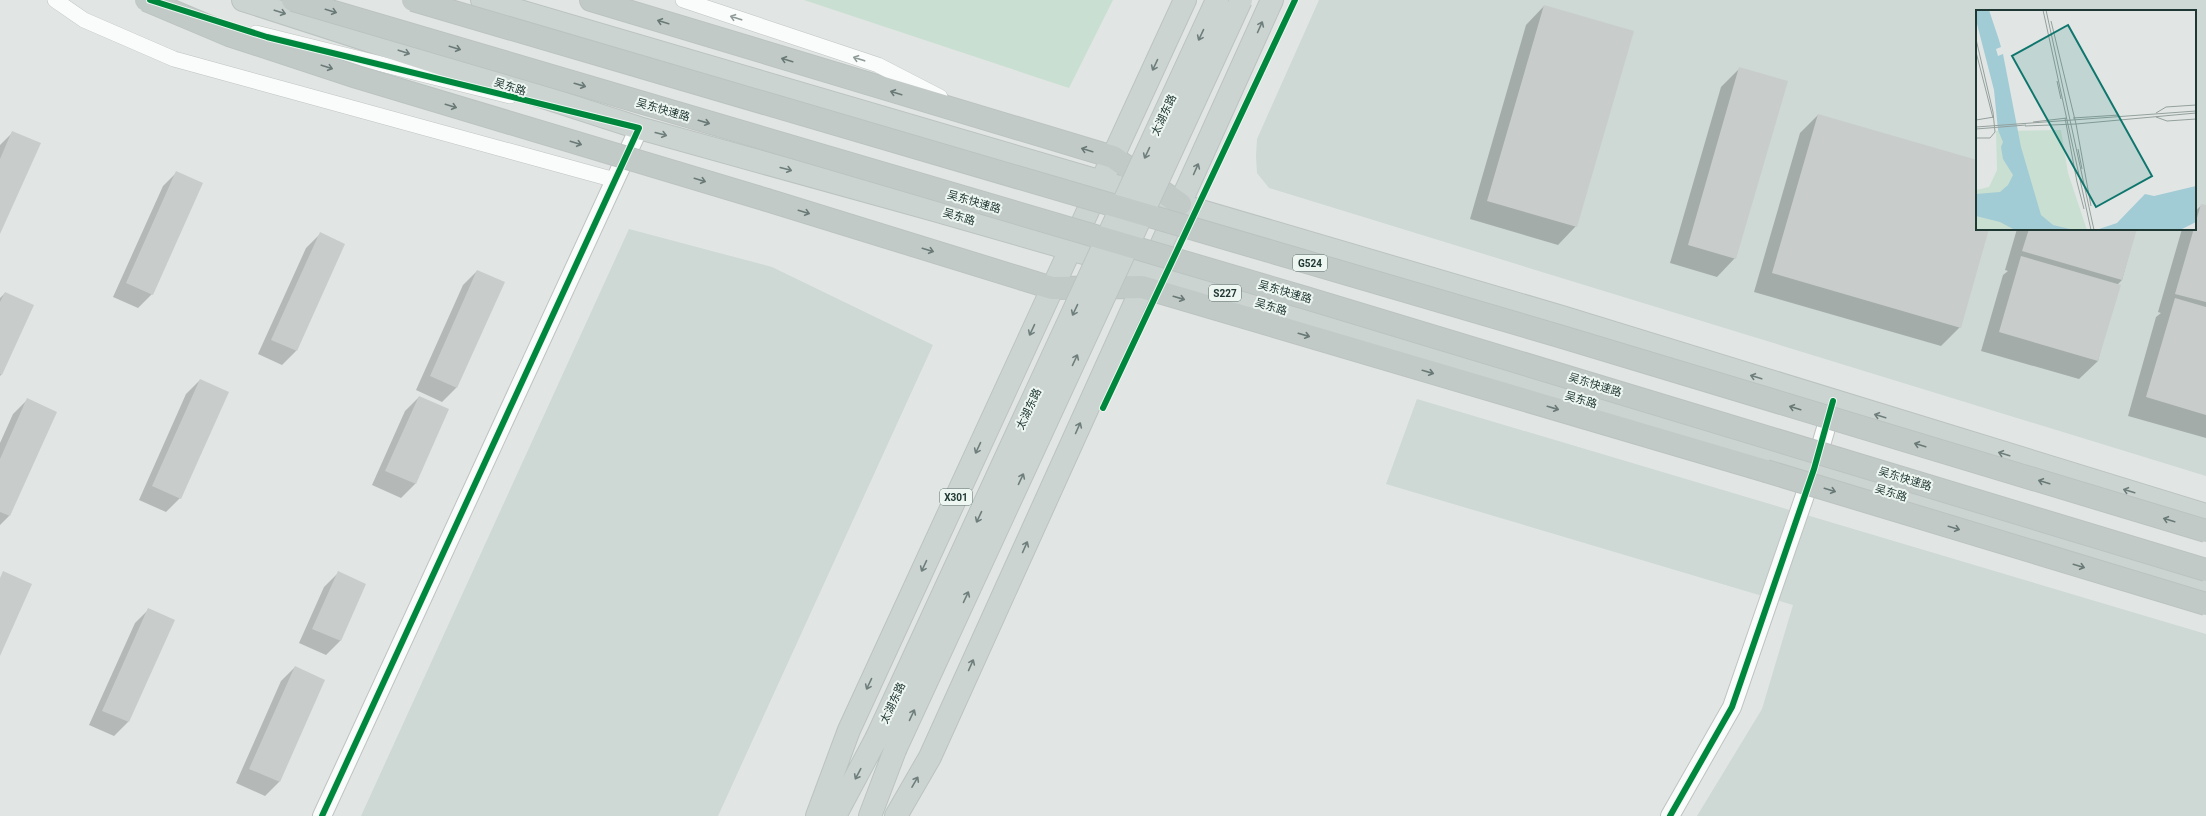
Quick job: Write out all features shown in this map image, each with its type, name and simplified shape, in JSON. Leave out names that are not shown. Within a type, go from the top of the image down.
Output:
[{"type":"highway","points":[[146,0],[229,35],[357,77],[767,200],[1052,288],[1146,279],[1766,471],[2206,604]]},
{"type":"highway","name":"吴东快速路","points":[[293,0],[1321,303],[2206,570]]},
{"type":"highway","name":"G524","points":[[413,0],[1552,334],[2206,531]]},
{"type":"highway","points":[[591,0],[824,72],[1113,157],[1180,204]]},
{"type":"main road","name":"吴东路","points":[[243,0],[639,128],[1070,248],[1146,279],[1814,470],[2206,589]]},
{"type":"main road","points":[[482,0],[1562,317],[1834,402],[2206,515]]},
{"type":"main road","name":"太湖东路","points":[[835,816],[876,739],[1218,0]]},
{"type":"main road","name":"太湖东路","points":[[870,816],[895,750],[1241,0]]},
{"type":"main road","points":[[896,816],[930,757],[1272,0]]},
{"type":"main road","points":[[1102,181],[1181,8]]},
{"type":"main road","name":"X301","points":[[817,816],[849,730],[1102,181]]},
{"type":"street","points":[[55,0],[84,20],[174,59],[615,180]]},
{"type":"street","points":[[150,0],[267,37],[639,128],[322,816]]},
{"type":"street","points":[[683,0],[878,65],[982,119]]},
{"type":"street","points":[[1670,816],[1732,707],[1814,470],[1834,402]]},
{"type":"shaded area","points":[[1319,0],[2206,0],[2206,476],[1269,188],[1257,173],[1257,139]]},
{"type":"shaded area","points":[[629,229],[772,267],[933,345],[718,816],[361,816]]},
{"type":"shaded area","points":[[1417,399],[2206,634],[2206,816],[1697,816],[1762,709],[1793,605],[1386,484]]},
{"type":"green space","points":[[804,0],[1113,0],[1069,88]]},
{"type":"building","points":[[1544,5],[1634,31],[1577,227],[1487,201]]},
{"type":"building","points":[[1739,67],[1788,81],[1736,259],[1688,245]]},
{"type":"building","points":[[1818,114],[1976,160],[1976,230],[1989,230],[1961,328],[1772,273]]},
{"type":"building","points":[[12,131],[41,143],[0,234],[0,159]]},
{"type":"building","points":[[176,171],[203,183],[153,295],[126,283]]},
{"type":"building","points":[[2201,204],[2206,205],[2206,302],[2175,294],[2193,230],[2196,230],[2196,221]]},
{"type":"building","points":[[2029,230],[2137,230],[2122,280],[2022,251]]},
{"type":"building","points":[[320,232],[345,244],[297,351],[271,340]]},
{"type":"building","points":[[2021,256],[2121,285],[2098,361],[1999,332]]},
{"type":"building","points":[[477,270],[505,282],[457,388],[430,376]]},
{"type":"building","points":[[5,292],[34,305],[2,375],[0,374],[0,302]]},
{"type":"building","points":[[2175,298],[2206,307],[2206,415],[2146,397]]},
{"type":"building","points":[[200,379],[229,392],[181,499],[152,486]]},
{"type":"building","points":[[419,396],[449,409],[416,484],[385,471]]},
{"type":"building","points":[[27,398],[57,412],[10,516],[0,512],[0,459]]},
{"type":"building","points":[[3,571],[32,584],[0,656],[0,578]]},
{"type":"building","points":[[338,571],[366,584],[341,641],[312,629]]},
{"type":"building","points":[[148,608],[175,620],[129,722],[102,711]]},
{"type":"building","points":[[295,666],[325,680],[280,782],[249,769]]},
{"type":"cycle path","points":[[150,0],[267,37],[639,128],[322,816]]},
{"type":"cycle path","points":[[1103,408],[1295,0]]},
{"type":"cycle path","points":[[1670,816],[1732,707],[1814,469],[1833,401]]}]
